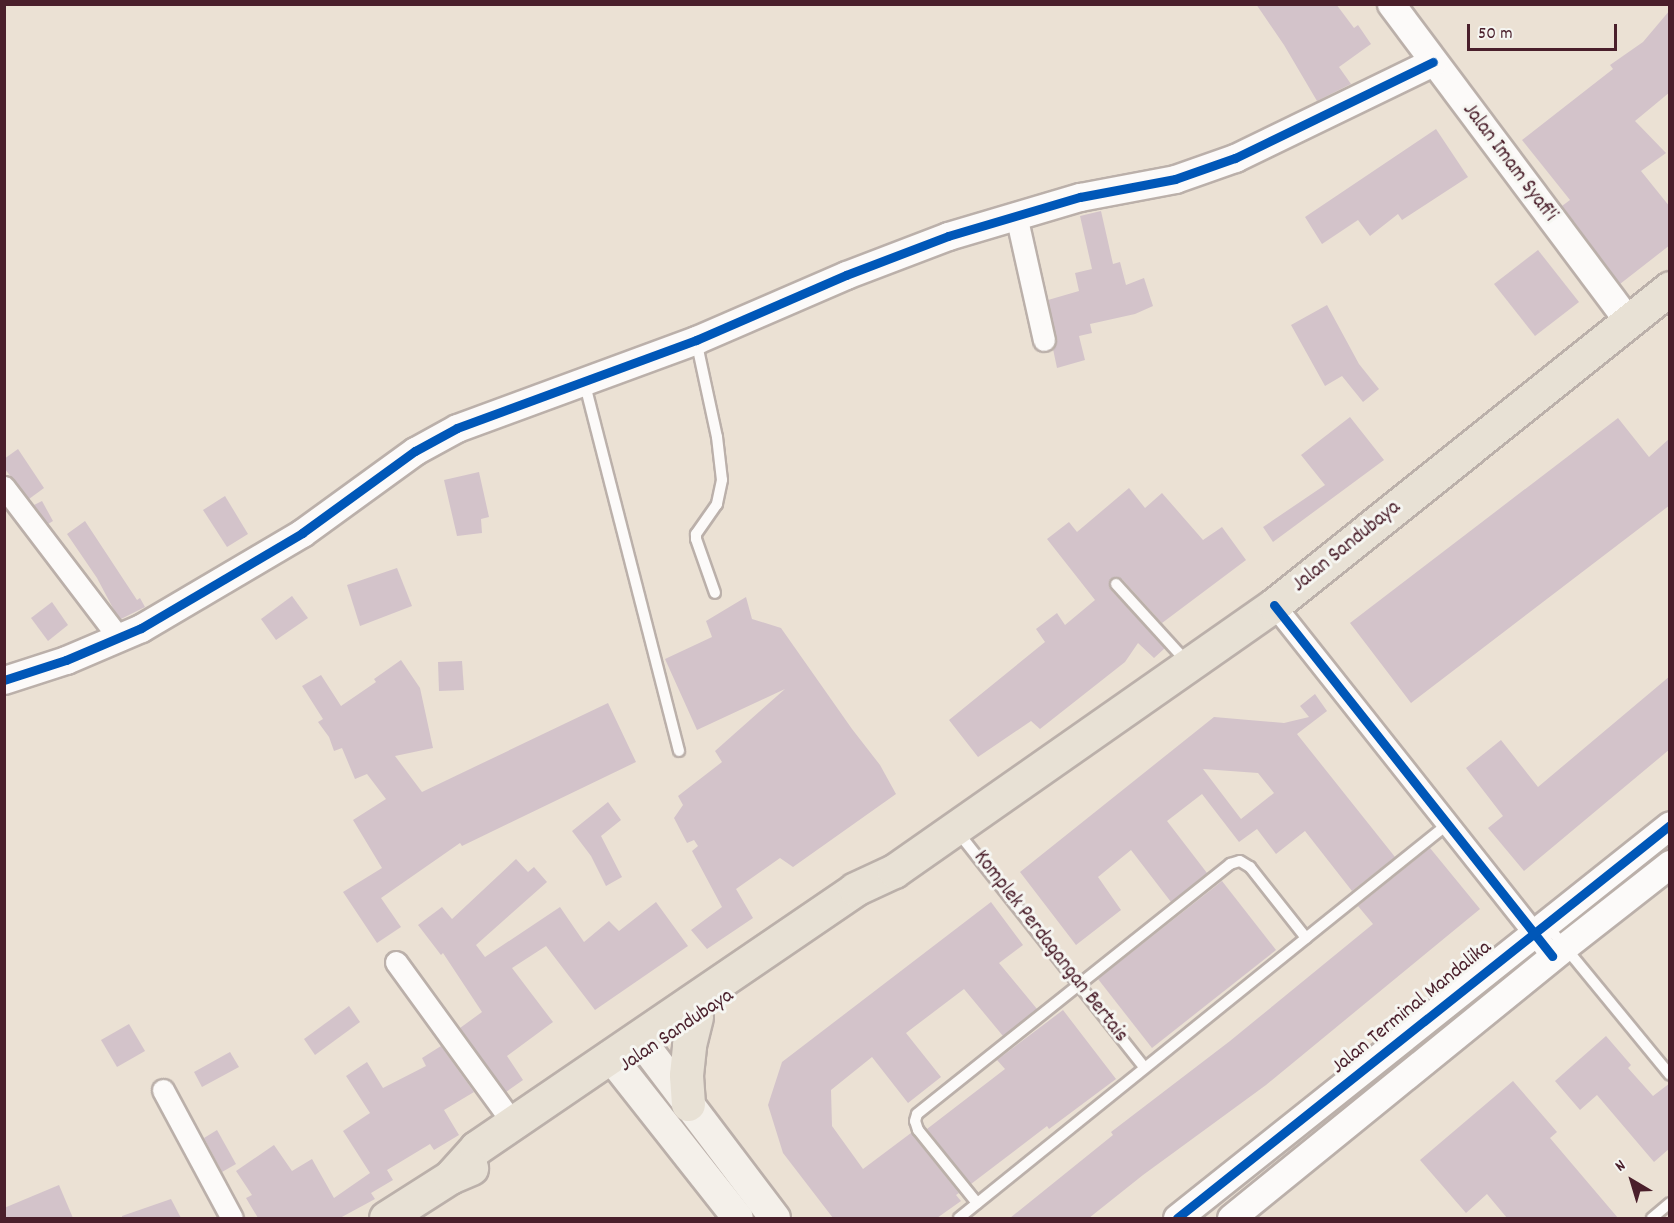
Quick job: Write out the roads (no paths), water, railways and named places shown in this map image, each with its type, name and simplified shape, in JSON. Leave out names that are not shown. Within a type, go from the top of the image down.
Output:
[{"type":"highway","name":"Jalan Sandubaya","points":[[386,1218],[450,1177],[485,1162],[615,1063],[855,889],[894,871],[1274,605],[1670,288]]},
{"type":"highway","name":"Jalan Sandubaya","points":[[643,1044],[696,1017],[865,902],[894,871]]},
{"type":"highway","points":[[688,1104],[686,1075],[689,1046],[696,1017]]},
{"type":"highway","name":"Jalan Sandubaya","points":[[450,1177],[476,1148],[513,1123],[615,1063]]},
{"type":"main road","points":[[643,1044],[775,1218]]},
{"type":"main road","points":[[615,1063],[738,1218]]},
{"type":"street","name":"Jalan Imam Syafi'i","points":[[1391,4],[1628,321]]},
{"type":"street","points":[[4,680],[120,639],[302,533],[430,442],[457,428],[696,340],[846,275],[1016,215],[1080,197],[1153,184],[1235,158],[1433,62]]},
{"type":"street","points":[[1016,215],[1044,340]]},
{"type":"street","points":[[4,486],[120,639]]},
{"type":"street","points":[[1274,605],[1448,824],[1558,952]]},
{"type":"street","name":"Jalan Terminal Mandalika","points":[[1177,1218],[1670,825]]},
{"type":"street","points":[[1231,1218],[1558,952],[1670,864]]},
{"type":"street","points":[[396,962],[513,1123]]},
{"type":"street","points":[[163,1090],[232,1218]]},
{"type":"lane","points":[[696,340],[717,437],[722,480],[717,504],[696,534],[715,593]]},
{"type":"lane","points":[[584,381],[679,751]]},
{"type":"lane","points":[[1116,584],[1189,664]]},
{"type":"lane","points":[[958,1218],[1448,824]]},
{"type":"lane","name":"Komplek Perdagangan Bertais","points":[[954,828],[1144,1067]]},
{"type":"lane","points":[[977,1203],[918,1130],[915,1121],[918,1114],[1078,985],[1230,864],[1240,861],[1250,867],[1306,938]]},
{"type":"lane","points":[[1558,952],[1670,1075]]},
{"type":"lane","points":[[1652,1218],[1670,1203]]}]
